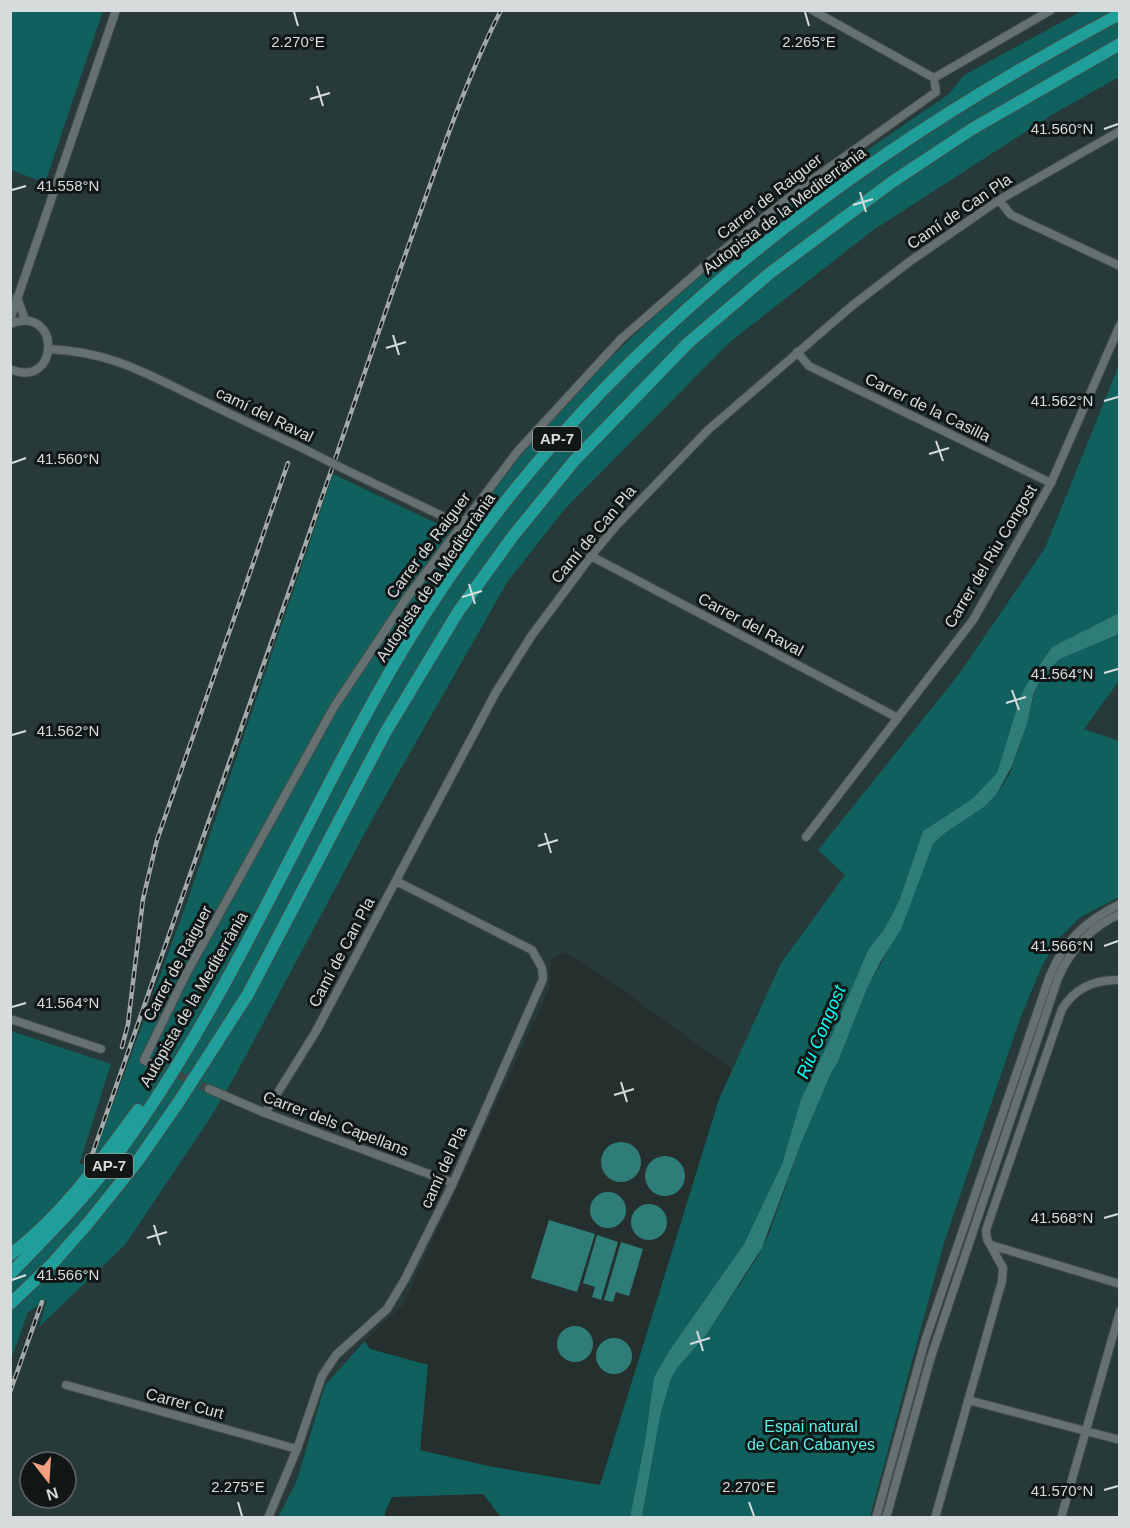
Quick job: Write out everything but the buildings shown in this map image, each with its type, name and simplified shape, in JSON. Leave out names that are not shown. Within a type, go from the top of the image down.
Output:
[{"type":"highway","name":"Autopista de la Mediterrània","points":[[10,1274],[61,1221],[126,1143],[190,1044],[241,953],[344,754],[405,646],[472,545],[548,449],[587,405],[676,316],[801,214],[908,138],[967,101],[1119,14]]},
{"type":"highway","name":"AP-7","points":[[10,1304],[53,1263],[88,1223],[137,1162],[212,1053],[248,994],[385,733],[458,612],[513,536],[574,461],[688,343],[770,273],[892,182],[972,129],[1119,44]]},
{"type":"highway","points":[[10,1255],[52,1217],[81,1186],[190,1044]]},
{"type":"highway","points":[[10,1316],[53,1263]]},
{"type":"street","points":[[12,372],[26,373],[34,370],[42,365],[49,349],[46,333],[34,322],[26,320],[10,322],[116,10]]},
{"type":"street","points":[[812,10],[934,78],[1051,10]]},
{"type":"street","name":"Carrer de Raiguer","points":[[157,1066],[144,1060],[186,974],[334,707],[406,599],[517,452],[621,339],[716,256],[779,206],[936,92],[934,78]]},
{"type":"street","name":"Camí de Can Pla","points":[[265,1113],[315,1033],[515,661],[547,614],[615,527],[708,430],[853,305],[909,262],[999,200],[1119,131]]},
{"type":"street","points":[[999,200],[1011,215],[1119,266]]},
{"type":"street","points":[[17,296],[26,320]]},
{"type":"street","name":"Carrer del Riu Congost","points":[[806,837],[972,620],[1051,483],[1119,325]]},
{"type":"street","name":"camí del Raval","points":[[49,349],[89,353],[110,358],[143,371],[461,525]]},
{"type":"street","name":"Carrer de la Casilla","points":[[797,352],[809,366],[1051,483]]},
{"type":"street","name":"Carrer del Raval","points":[[591,556],[898,718]]},
{"type":"street","name":"camí del Pla","points":[[268,1518],[297,1449],[322,1376],[336,1355],[387,1308],[405,1279],[453,1183],[543,979],[543,968],[532,950],[396,881]]},
{"type":"street","points":[[876,1518],[926,1341],[1054,963],[1069,940],[1086,924],[1119,904]]},
{"type":"street","points":[[886,1518],[931,1357],[1058,978],[1077,945],[1091,931],[1119,914]]},
{"type":"street","points":[[936,1517],[1002,1281],[1003,1268],[986,1236],[986,1230],[1062,1009],[1071,997],[1089,985],[1098,981],[1119,980]]},
{"type":"street","points":[[10,1019],[101,1049]]},
{"type":"street","name":"Carrer dels Capellans","points":[[209,1089],[265,1113],[453,1183]]},
{"type":"street","points":[[991,1245],[1119,1284]]},
{"type":"street","points":[[1061,1518],[1119,1311]]},
{"type":"street","name":"Carrer Curt","points":[[66,1386],[297,1449]]},
{"type":"street","points":[[968,1400],[1119,1440]]},
{"type":"shaded area","points":[[103,11],[1082,11],[964,75],[949,94],[791,202],[696,277],[612,356],[530,444],[459,534],[333,474],[128,1068],[93,1159],[78,1166],[110,1064],[11,1031],[10,170],[45,182]]},
{"type":"shaded area","points":[[1119,77],[1119,365],[1045,548],[959,674],[819,850],[845,875],[781,963],[733,1070],[614,984],[564,952],[551,960],[549,990],[402,1306],[365,1341],[325,1385],[297,1480],[278,1517],[11,1518],[11,1360],[28,1312],[48,1300],[40,1326],[125,1245],[209,1120],[235,1076],[374,816],[508,581],[565,509],[730,342],[872,231],[1055,113]]},
{"type":"shaded area","points":[[1119,613],[1119,634],[1060,659],[1043,675],[1034,692],[1027,724],[1012,766],[996,795],[984,807],[945,833],[933,844],[901,929],[866,991],[837,1064],[802,1141],[762,1248],[707,1334],[678,1367],[671,1379],[661,1412],[642,1517],[630,1517],[645,1441],[654,1377],[669,1351],[744,1244],[782,1164],[801,1099],[831,1037],[868,950],[885,928],[899,901],[923,831],[972,799],[997,773],[1020,698],[1052,647]]},
{"type":"shaded area","points":[[1119,681],[1119,741],[1083,730]]},
{"type":"shaded area","points":[[1119,897],[1119,1517],[870,1518],[944,1243],[1021,1016],[1042,966],[1059,938],[1079,918]]},
{"type":"shaded area","points":[[621,1142],[635,1148],[641,1162],[635,1176],[621,1182],[607,1176],[601,1162],[607,1148]]},
{"type":"shaded area","points":[[665,1156],[679,1162],[685,1176],[679,1190],[665,1196],[651,1190],[645,1176],[651,1162]]},
{"type":"shaded area","points":[[608,1192],[621,1197],[626,1210],[621,1223],[608,1228],[595,1223],[590,1210],[595,1197]]},
{"type":"shaded area","points":[[649,1204],[662,1209],[667,1222],[662,1235],[649,1240],[636,1235],[631,1222],[636,1209]]},
{"type":"shaded area","points":[[549,1220],[595,1234],[577,1292],[531,1278]]},
{"type":"shaded area","points":[[597,1235],[618,1242],[601,1300],[592,1297],[595,1287],[583,1283]]},
{"type":"shaded area","points":[[621,1242],[643,1249],[629,1296],[616,1292],[613,1302],[604,1300]]},
{"type":"shaded area","points":[[575,1326],[588,1331],[593,1344],[588,1357],[575,1362],[562,1357],[557,1344],[562,1331]]},
{"type":"shaded area","points":[[614,1338],[627,1343],[632,1356],[627,1369],[614,1374],[601,1369],[596,1356],[601,1343]]},
{"type":"green space","points":[[10,11],[103,11],[45,183],[11,170]]},
{"type":"green space","points":[[1082,11],[1119,11],[1119,77],[1055,113],[872,231],[730,342],[565,509],[508,581],[374,816],[235,1076],[209,1120],[125,1245],[39,1327],[47,1300],[28,1312],[11,1360],[11,1031],[111,1064],[79,1165],[93,1159],[187,902],[333,474],[459,534],[530,444],[612,356],[696,277],[791,202],[949,94],[964,75]]},
{"type":"green space","points":[[1119,365],[1119,613],[1052,647],[1028,682],[1019,702],[997,773],[972,799],[923,831],[899,901],[885,928],[868,950],[831,1037],[801,1099],[782,1164],[744,1244],[669,1351],[654,1377],[645,1441],[630,1517],[501,1517],[483,1494],[392,1497],[385,1517],[278,1518],[297,1480],[325,1385],[365,1341],[370,1349],[428,1365],[420,1450],[488,1466],[600,1485],[719,1099],[781,963],[845,875],[818,850],[959,674],[1045,548]]},
{"type":"green space","name":"Espai natural de Can Cabanyes","points":[[1119,634],[1119,681],[1084,729],[1119,741],[1119,897],[1079,918],[1059,938],[1042,966],[1021,1016],[944,1243],[870,1517],[642,1518],[661,1412],[671,1379],[678,1367],[707,1334],[757,1258],[768,1236],[802,1141],[837,1064],[866,991],[903,922],[933,844],[945,833],[984,807],[996,795],[1010,773],[1027,724],[1035,689],[1043,675],[1060,659]]},
{"type":"tunnel","points":[[157,1066],[209,1089]]},
{"type":"railway","points":[[90,1161],[396,281],[467,86],[501,10]]},
{"type":"railway","points":[[122,1047],[128,1024],[143,899],[157,840],[288,463]]},
{"type":"railway","points":[[10,1392],[42,1302]]},
{"type":"water label","name":"Riu Congost","points":[[821,1032]]}]
